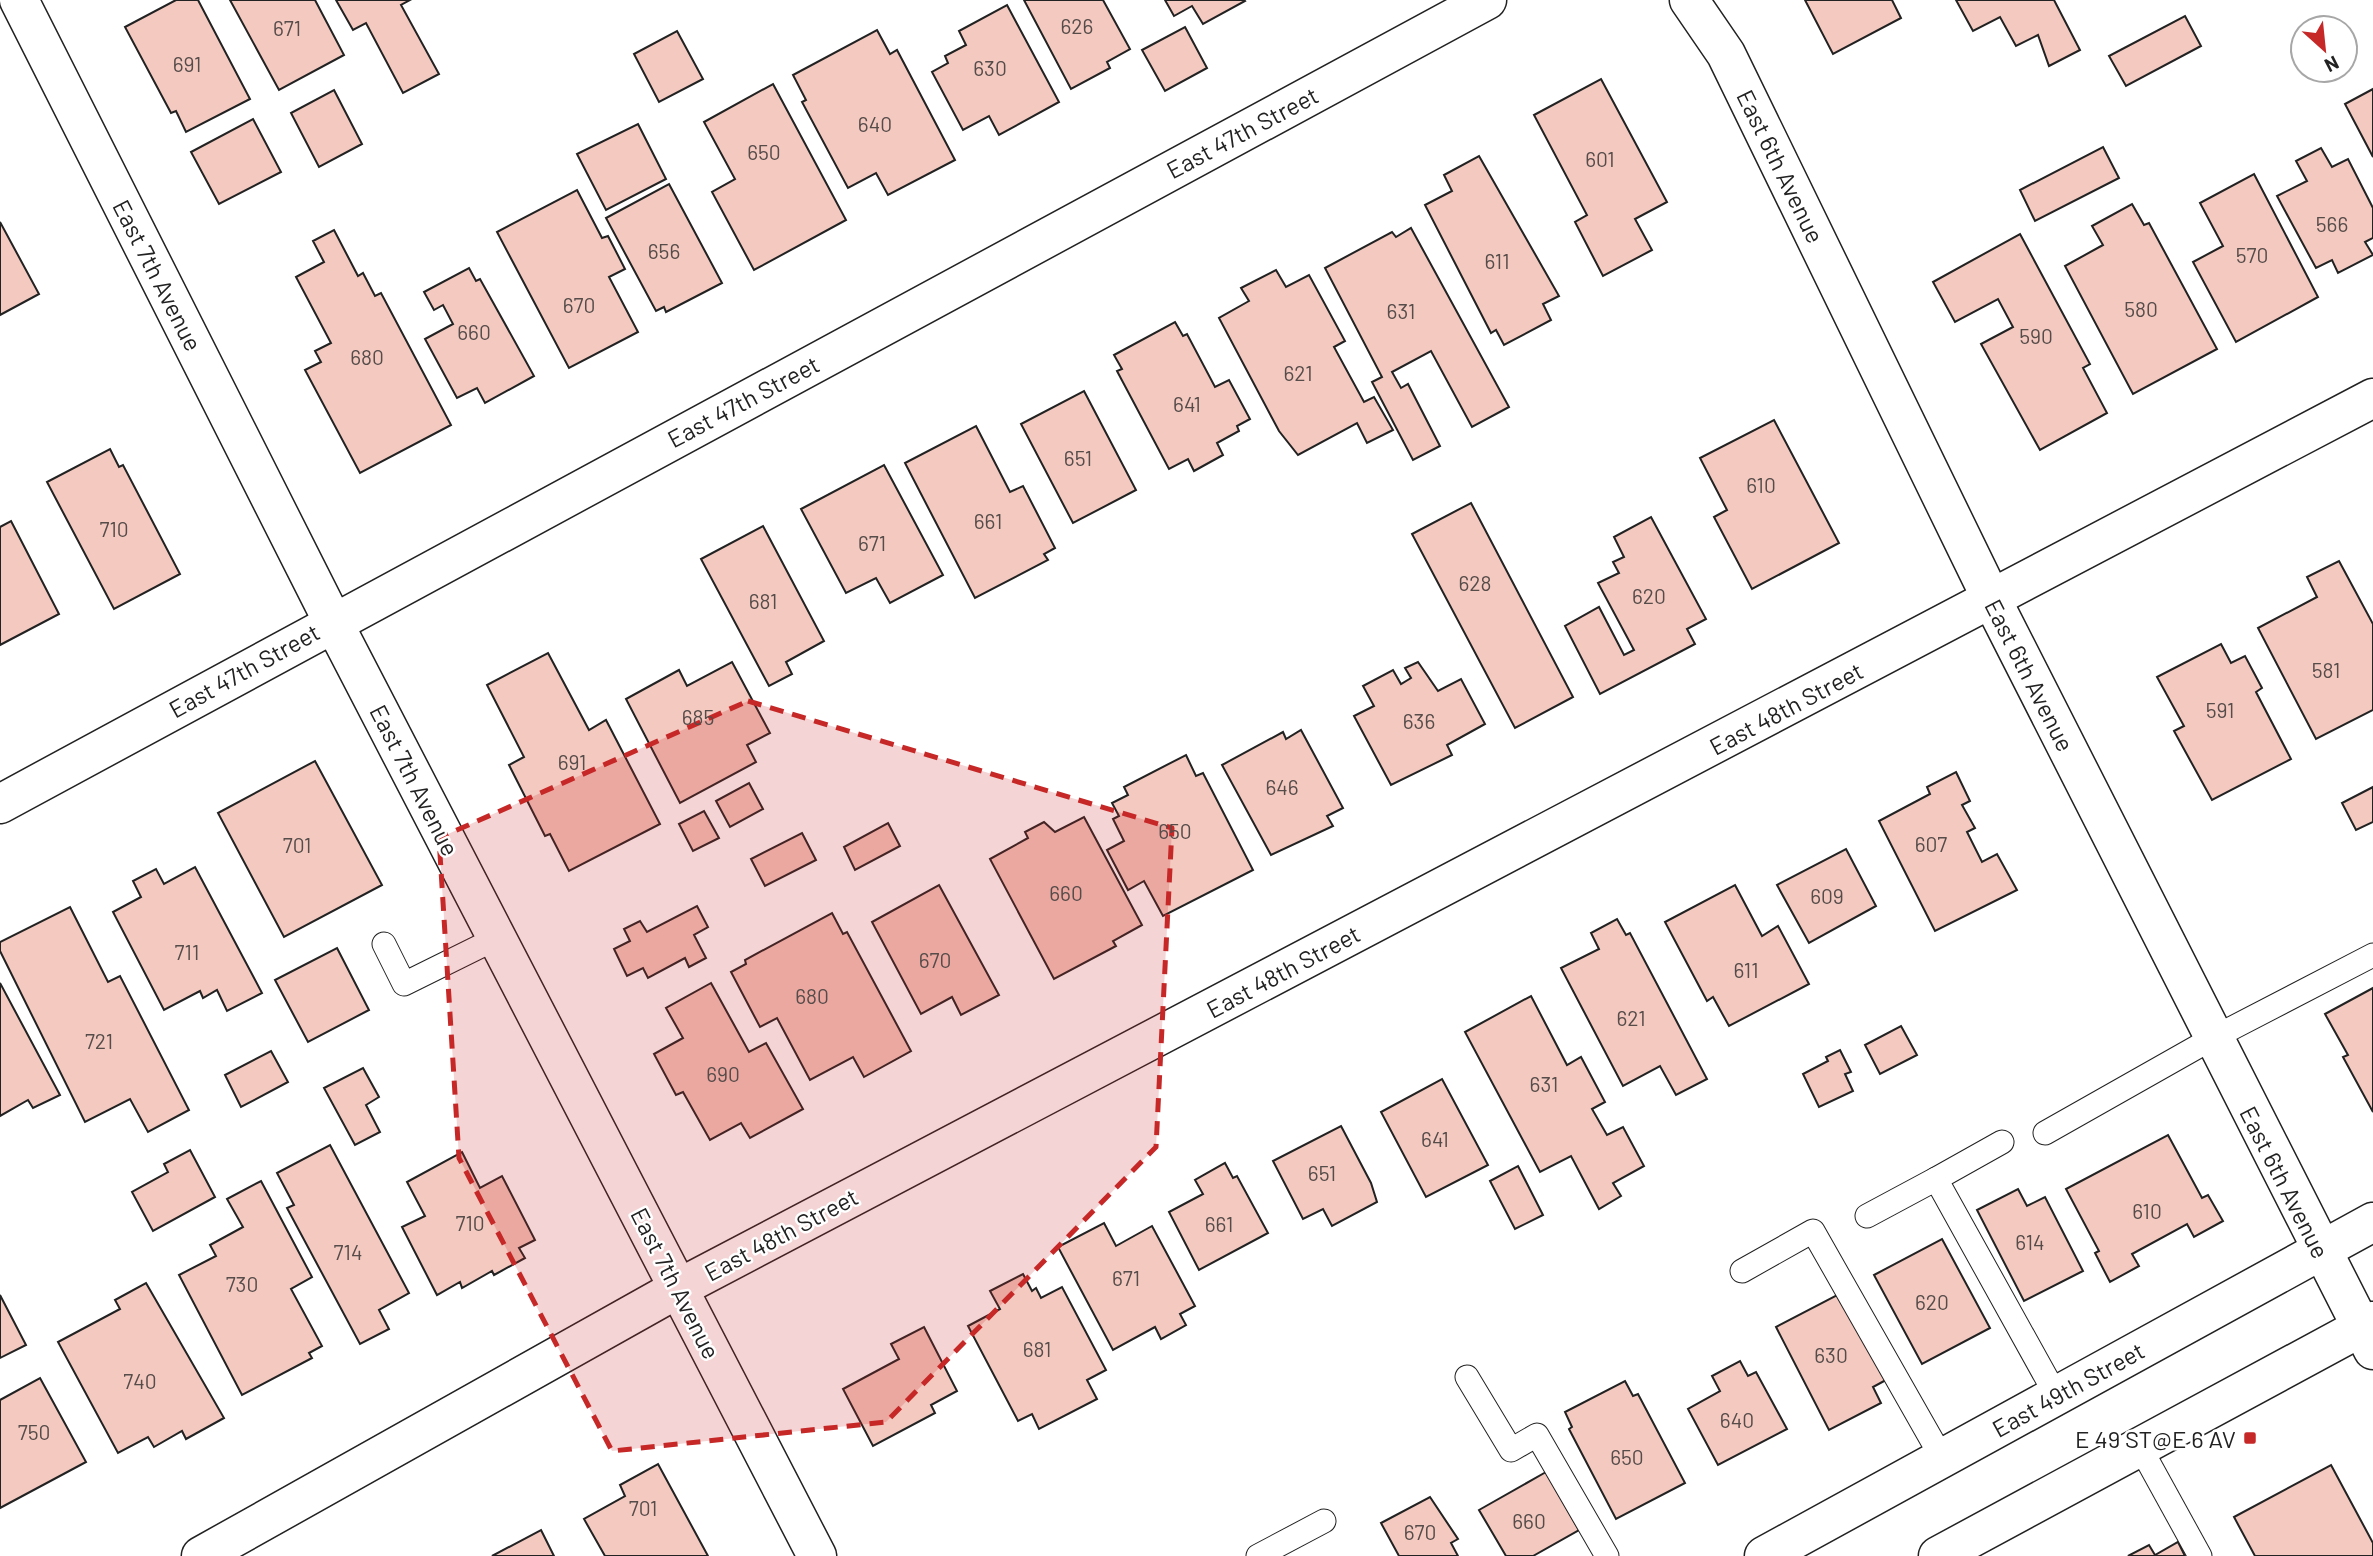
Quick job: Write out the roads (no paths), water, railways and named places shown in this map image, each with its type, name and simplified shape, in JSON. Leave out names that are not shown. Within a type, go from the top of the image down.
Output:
[{"type":"street","name":"East 7th Avenue","points":[[19,0],[332,622],[817,1556]]},
{"type":"street","name":"East 47th Street","points":[[0,804],[332,622],[1487,0]]},
{"type":"street","name":"East 6th Avenue","points":[[1689,0],[1726,54],[1992,600],[2320,1251],[2369,1333]]},
{"type":"street","name":"East 48th Street","points":[[201,1556],[678,1288],[2373,398]]},
{"type":"street","name":"East 49th Street","points":[[1764,1556],[2373,1222]]},
{"type":"street","points":[[1938,1556],[2140,1447],[2369,1333]]},
{"type":"lane","points":[[384,944],[404,984],[497,937]]},
{"type":"lane","points":[[2045,1133],[2213,1038],[2373,955]]},
{"type":"lane","points":[[1867,1216],[2002,1142]]},
{"type":"lane","points":[[1936,1179],[2056,1395]]},
{"type":"lane","points":[[1742,1271],[1813,1231],[1942,1458]]},
{"type":"lane","points":[[1467,1377],[1511,1450],[1537,1435],[1607,1556]]},
{"type":"lane","points":[[2140,1447],[2200,1556]]},
{"type":"lane","points":[[1258,1556],[1324,1521]]},
{"type":"place","name":"E 49 ST@E 6 AV","points":[[2250,1438]]}]
